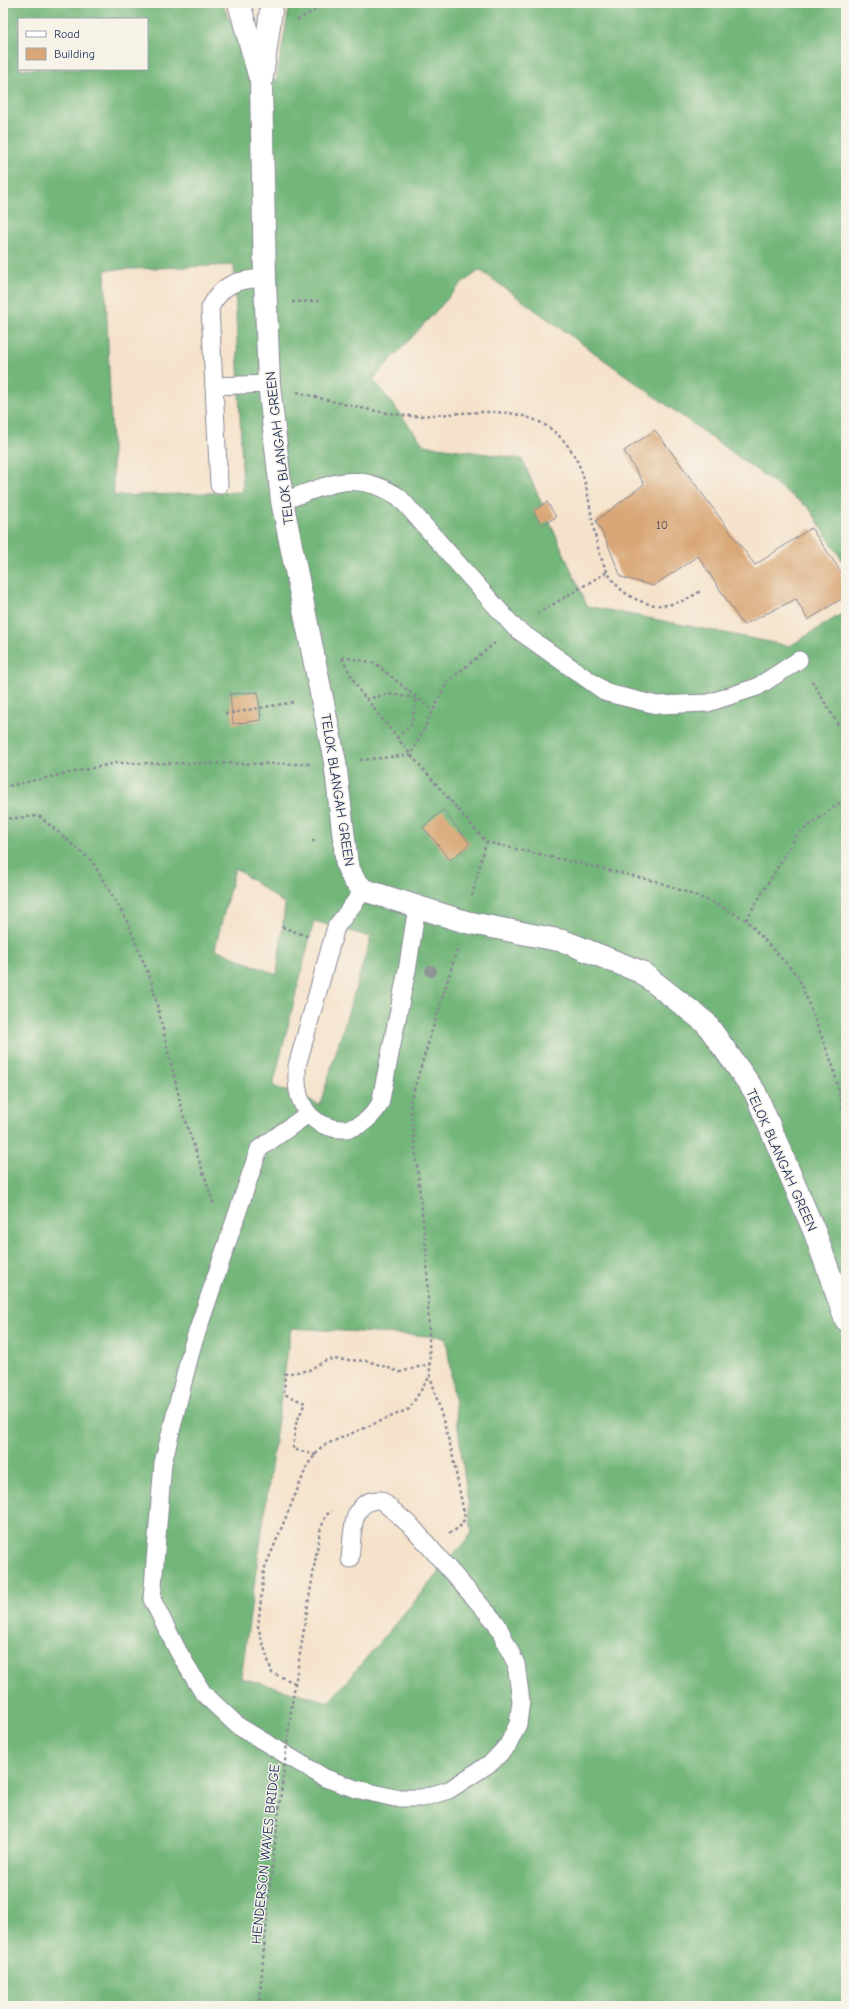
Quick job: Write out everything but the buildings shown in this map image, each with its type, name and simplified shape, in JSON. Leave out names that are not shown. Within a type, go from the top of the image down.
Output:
[{"type":"street","name":"TELOK BLANGAH GREEN","points":[[239,3],[261,84]]},
{"type":"street","name":"TELOK BLANGAH GREEN","points":[[272,3],[261,84],[265,278],[270,384],[282,501],[335,762],[347,865],[354,880],[364,890],[466,922],[563,941],[641,972],[706,1023],[755,1092],[815,1233],[846,1320]]},
{"type":"lane","points":[[220,485],[210,308],[216,297],[229,285],[246,279],[265,278]]},
{"type":"lane","points":[[214,386],[270,384]]},
{"type":"lane","points":[[282,501],[344,481],[364,481],[382,486],[399,496],[515,628],[607,693],[657,705],[708,703],[756,687],[799,660]]},
{"type":"lane","points":[[364,890],[336,927],[297,1066],[297,1086],[301,1102],[308,1114],[319,1123],[332,1128],[347,1129],[360,1124],[372,1116],[380,1104],[408,965],[417,906]]},
{"type":"lane","points":[[308,1114],[259,1149],[192,1347],[163,1463],[152,1599],[178,1651],[203,1693],[238,1726],[325,1778],[356,1789],[395,1798],[422,1798],[449,1790],[492,1762],[508,1745],[518,1724],[521,1701],[516,1664],[497,1624],[413,1528],[380,1500],[363,1503],[356,1513],[350,1559]]},
{"type":"path","points":[[285,302],[319,301]]},
{"type":"path","points":[[270,384],[336,403],[411,416],[490,412],[514,413],[537,420],[558,435],[574,453],[583,476],[594,532],[607,572],[618,588],[632,599],[650,605],[669,606],[687,600],[702,590]]},
{"type":"path","points":[[433,711],[375,664],[341,656],[358,690],[411,755],[486,842],[659,882],[712,902],[746,920],[798,976],[833,1066],[846,1122]]},
{"type":"path","points":[[799,660],[846,738]]},
{"type":"path","points":[[411,755],[447,682]]},
{"type":"path","points":[[366,699],[389,694],[417,698]]},
{"type":"path","points":[[397,738],[411,724],[417,698]]},
{"type":"path","points":[[225,714],[294,702]]},
{"type":"path","points":[[3,786],[116,763],[320,764],[411,755]]},
{"type":"path","points":[[746,920],[797,835],[846,798]]},
{"type":"path","points":[[3,819],[39,816],[92,861],[126,918],[152,983],[183,1114],[228,1242]]},
{"type":"path","points":[[447,1533],[459,1528],[465,1518],[451,1448],[430,1375],[427,1258],[410,1102],[466,922],[486,842]]},
{"type":"path","points":[[282,927],[310,937]]},
{"type":"path","points":[[316,1454],[293,1450],[296,1424],[305,1403],[284,1394],[285,1374],[309,1370],[328,1358],[368,1361],[400,1372],[430,1364]]},
{"type":"path","points":[[295,1683],[272,1673],[258,1627],[264,1570],[308,1464],[322,1446],[409,1409],[430,1375]]},
{"type":"path","name":"HENDERSON WAVES BRIDGE","points":[[259,2006],[269,1893],[295,1683],[320,1531],[326,1515],[337,1506]]},
{"type":"green space","points":[[3,3],[222,3],[243,51],[276,81],[290,3],[846,3],[846,566],[809,508],[480,270],[462,283],[373,379],[424,445],[522,459],[587,606],[790,646],[846,611],[846,2006],[3,2006]],"holes":[[[234,265],[243,492],[114,496],[105,270]],[[235,868],[285,904],[277,975],[215,949]],[[314,921],[371,937],[320,1105],[273,1086]],[[291,1328],[446,1337],[472,1533],[329,1702],[241,1678]]]}]
